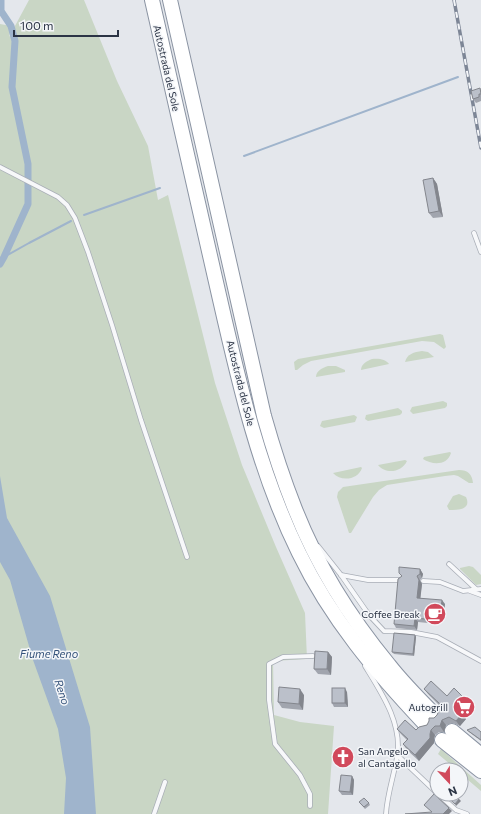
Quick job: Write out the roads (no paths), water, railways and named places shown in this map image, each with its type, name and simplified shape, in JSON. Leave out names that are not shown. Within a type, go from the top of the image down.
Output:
[{"type":"highway","points":[[145,0],[158,54],[168,74]]},
{"type":"highway","name":"Autostrada del Sole","points":[[152,0],[227,329],[248,414],[263,466],[279,511],[299,554],[336,617],[376,670],[430,719],[344,604],[321,564],[302,525],[277,461],[264,416],[170,0]]},
{"type":"highway","points":[[179,0],[186,39],[191,91]]},
{"type":"highway","points":[[481,754],[447,735],[481,771]]},
{"type":"lane","points":[[0,167],[58,197],[72,212],[82,233],[141,420],[187,557]]},
{"type":"lane","points":[[474,233],[481,252]]},
{"type":"lane","points":[[302,525],[341,575],[369,615],[384,631],[411,632],[437,637],[481,661]]},
{"type":"lane","points":[[449,564],[476,589]]},
{"type":"lane","points":[[341,575],[368,580],[401,580]]},
{"type":"lane","points":[[423,581],[440,582],[463,590],[481,589]]},
{"type":"lane","points":[[467,590],[481,595]]},
{"type":"lane","points":[[336,617],[359,656]]},
{"type":"lane","points":[[310,806],[310,794],[300,775],[275,744],[269,700],[269,664],[282,658],[313,656]]},
{"type":"lane","points":[[363,662],[389,707],[396,730],[397,755],[386,814]]},
{"type":"lane","points":[[397,755],[429,785]]},
{"type":"lane","points":[[154,814],[165,782]]},
{"type":"lane","points":[[448,802],[456,810],[467,814]]},
{"type":"water","name":"Fiume Reno","points":[[0,476],[7,518],[50,596],[90,727],[96,814],[64,814],[66,778],[58,729],[33,660],[10,580],[0,562]]},
{"type":"waterway","points":[[0,264],[28,204],[28,164],[12,87],[15,41],[11,26],[1,11],[1,0]]},
{"type":"waterway","points":[[244,156],[458,77]]},
{"type":"waterway","points":[[84,215],[160,188]]},
{"type":"waterway","points":[[4,257],[71,221]]},
{"type":"railway","points":[[454,0],[481,148]]},
{"type":"place","name":"Coffee Break","points":[[435,614]]},
{"type":"place","name":"Autogrill","points":[[464,707]]},
{"type":"place","name":"San Angelo al Cantagallo","points":[[343,757]]},
{"type":"water label","name":"Reno","points":[[62,692]]}]
